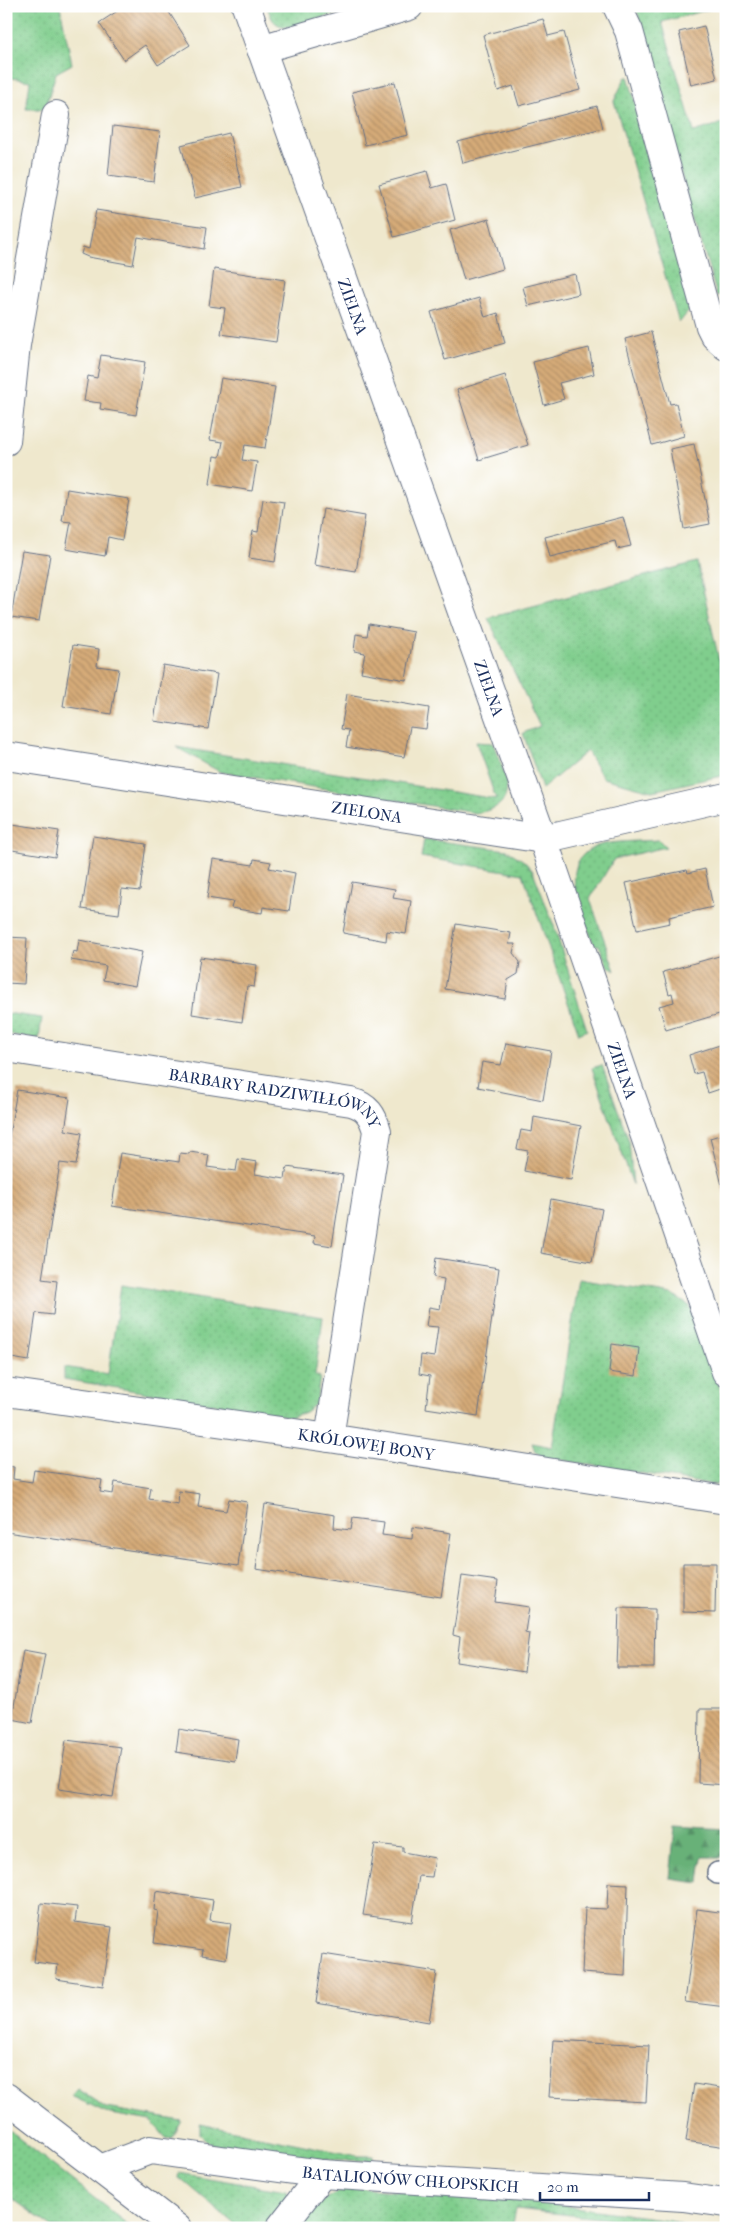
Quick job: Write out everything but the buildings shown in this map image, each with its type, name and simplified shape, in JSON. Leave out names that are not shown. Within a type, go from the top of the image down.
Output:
[{"type":"street","name":"ZIELNA","points":[[246,6],[543,839],[726,1372]]},
{"type":"street","points":[[261,49],[409,6]]},
{"type":"street","points":[[618,6],[629,31],[718,336]]},
{"type":"street","points":[[6,440],[11,345],[56,116]]},
{"type":"street","name":"ZIELONA","points":[[6,756],[543,839],[726,797]]},
{"type":"street","name":"BARBARY RADZIWIŁŁÓWNY","points":[[6,1048],[351,1102],[366,1109],[374,1119],[377,1131],[329,1438]]},
{"type":"street","name":"KRÓLOWEJ BONY","points":[[6,1392],[329,1438],[726,1500]]},
{"type":"street","points":[[6,2098],[177,2228]]},
{"type":"street","name":"BATALIONÓW CHŁOPSKICH","points":[[100,2169],[150,2150],[322,2174],[683,2197],[726,2203]]},
{"type":"street","points":[[280,2228],[322,2174]]},
{"type":"green space","points":[[6,6],[60,6],[72,64],[56,73],[45,109],[26,109],[30,81],[6,77]]},
{"type":"green space","points":[[267,6],[363,6],[290,27],[274,22]]},
{"type":"green space","points":[[633,6],[721,6],[662,22],[694,132],[726,122],[726,232],[721,234],[726,249],[726,293],[717,296],[653,78],[638,14]]},
{"type":"green space","points":[[628,76],[693,306],[679,323],[614,101],[625,78]]},
{"type":"green space","points":[[697,562],[726,691],[726,775],[652,791],[603,778],[587,751],[542,789],[523,733],[540,726],[488,618]]},
{"type":"green space","points":[[476,742],[493,743],[502,766],[507,787],[505,796],[500,803],[491,809],[476,813],[220,772],[176,747],[496,799]]},
{"type":"green space","points":[[424,839],[507,850],[524,861],[533,871],[554,926],[587,1030],[579,1034],[523,874],[421,857]]},
{"type":"green space","points":[[659,840],[666,847],[614,859],[590,899],[615,971],[607,965],[599,945],[594,945],[579,905],[575,877],[577,864],[584,854],[603,844]]},
{"type":"green space","points":[[6,1013],[42,1018],[39,1039],[6,1034]]},
{"type":"green space","points":[[602,1065],[629,1141],[633,1185],[592,1068]]},
{"type":"green space","points":[[579,1279],[672,1295],[690,1306],[726,1404],[726,1480],[714,1485],[542,1457],[535,1451],[532,1443],[552,1447]]},
{"type":"green space","points":[[121,1285],[323,1317],[315,1375],[320,1377],[316,1404],[305,1412],[291,1417],[64,1379],[64,1367],[108,1374]]},
{"type":"green space","points":[[675,1826],[726,1829],[726,1857],[702,1857],[699,1883],[670,1879]]},
{"type":"green space","points":[[77,2089],[106,2108],[182,2121],[172,2139],[166,2138],[151,2121],[110,2114],[71,2096]]},
{"type":"green space","points":[[200,2124],[358,2156],[373,2156],[373,2161],[273,2157],[211,2145],[200,2134]]},
{"type":"green space","points":[[6,2131],[11,2132],[132,2228],[53,2228],[6,2194]]},
{"type":"green space","points":[[179,2173],[286,2191],[287,2197],[267,2228],[239,2228],[178,2176]]},
{"type":"green space","points":[[356,2188],[544,2203],[670,2220],[689,2228],[516,2209],[512,2228],[298,2228],[322,2201],[337,2193]]}]
